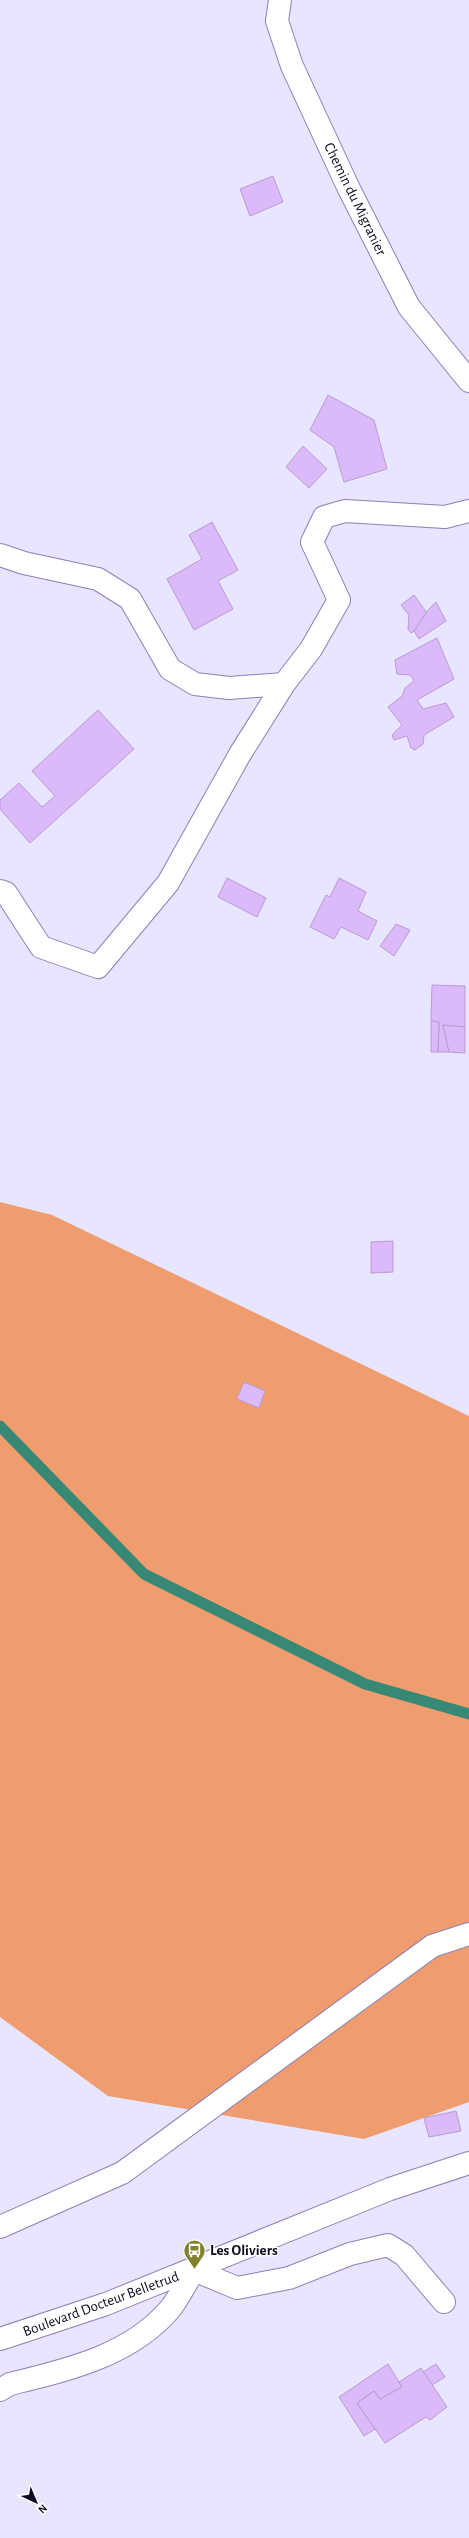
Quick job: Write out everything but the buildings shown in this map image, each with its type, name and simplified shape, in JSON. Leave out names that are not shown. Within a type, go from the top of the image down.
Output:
[{"type":"street","name":"Chemin du Migranier","points":[[280,0],[277,21],[292,66],[349,189],[409,307],[469,381]]},
{"type":"street","points":[[0,892],[6,893],[40,947],[98,967],[168,883],[240,754],[284,684],[311,649],[339,600],[312,542],[324,517],[345,511],[445,517],[469,511]]},
{"type":"street","points":[[0,555],[24,563],[98,579],[130,599],[170,669],[195,684],[229,688],[284,684]]},
{"type":"street","points":[[0,2227],[122,2173],[432,1946],[469,1934]]},
{"type":"street","name":"Boulevard Docteur Belletrud","points":[[0,2339],[106,2304],[194,2270],[390,2189],[469,2163]]},
{"type":"street","points":[[0,2390],[10,2384],[78,2367],[136,2340],[170,2309],[194,2270],[237,2288],[289,2278],[350,2254],[388,2245],[404,2255],[444,2302]]},
{"type":"shaded area","points":[[0,1202],[52,1215],[469,1416],[469,2102],[364,2139],[108,2096],[0,2017]]},
{"type":"waterway","points":[[0,1426],[144,1574],[365,1684],[469,1714]]},
{"type":"place","name":"Les Oliviers","points":[[194,2270]]}]
